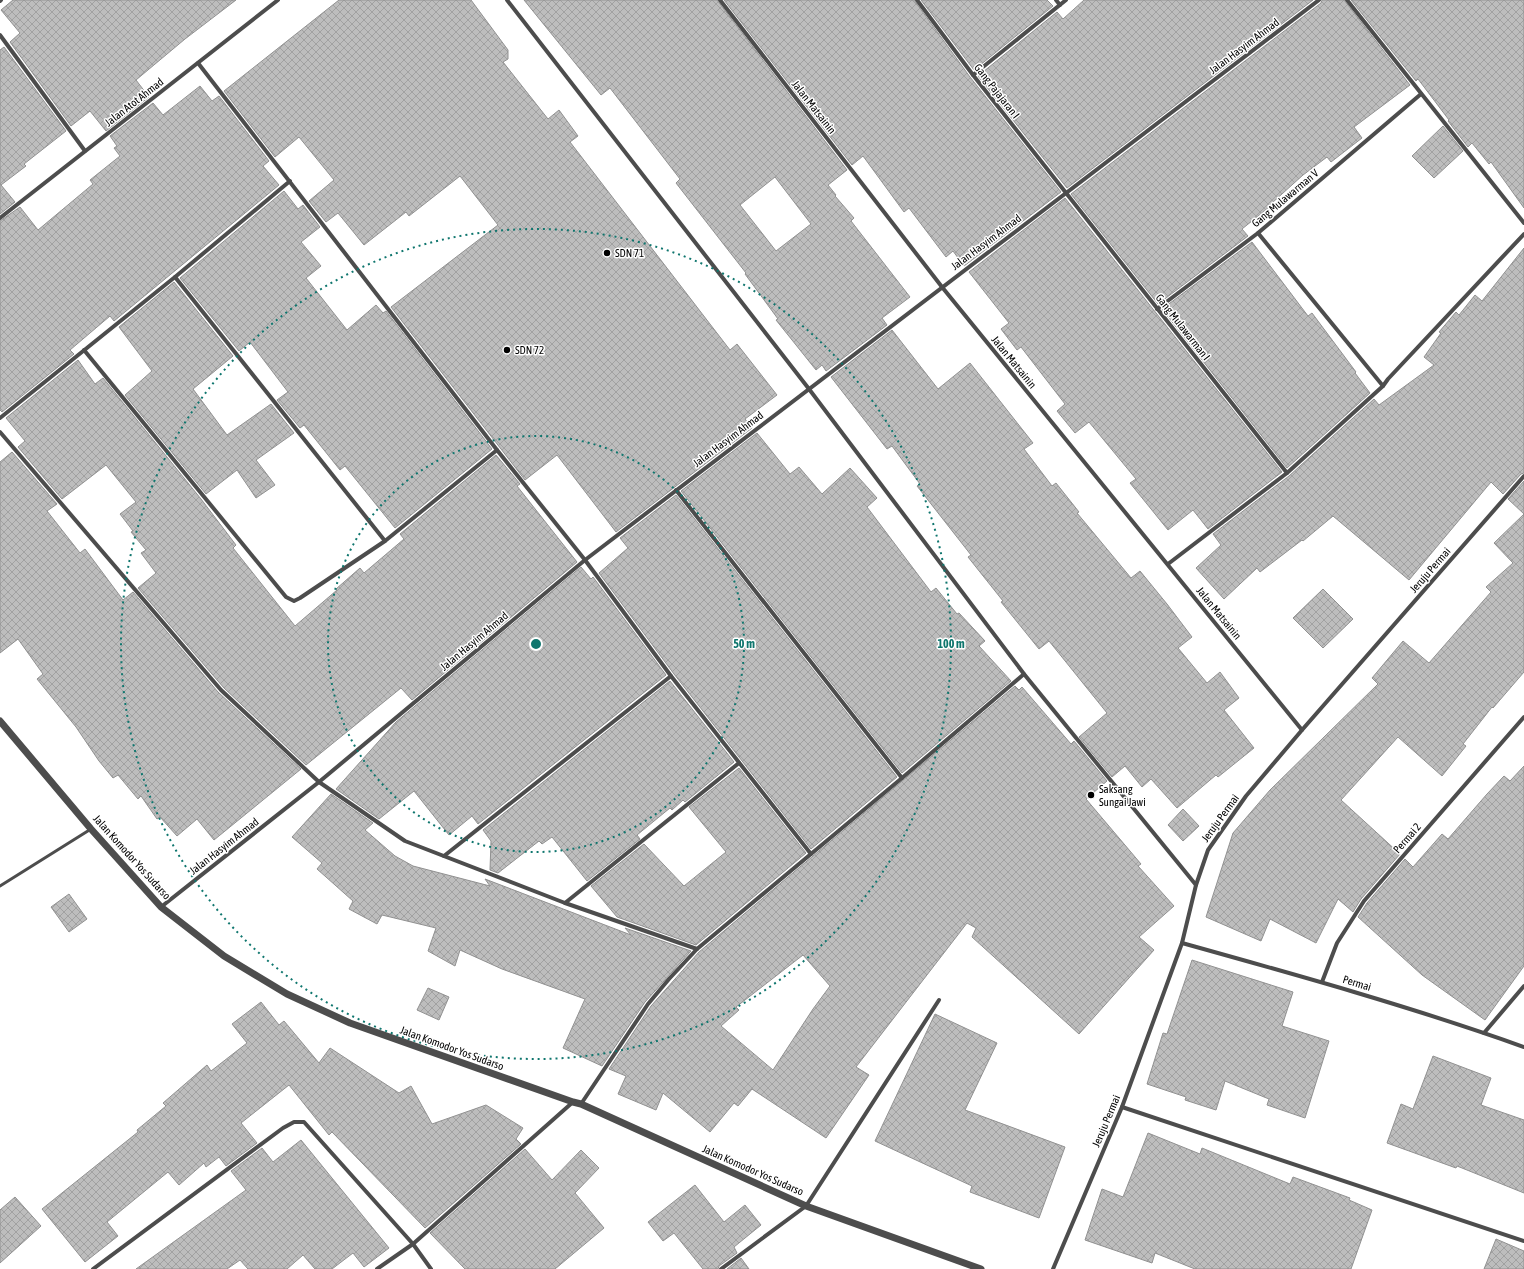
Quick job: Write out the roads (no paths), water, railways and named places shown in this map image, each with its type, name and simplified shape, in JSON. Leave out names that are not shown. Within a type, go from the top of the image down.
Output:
[{"type":"street","name":"Jalan Atot Ahmad","points":[[0,218],[278,0]]},
{"type":"street","points":[[507,0],[809,389],[1024,674],[1196,885]]},
{"type":"street","name":"Jalan Matsainin","points":[[720,0],[942,287],[1302,730]]},
{"type":"street","name":"Gang Pajajaran I","points":[[916,0],[1065,193]]},
{"type":"street","points":[[1056,0],[1060,5]]},
{"type":"street","points":[[973,75],[1066,0]]},
{"type":"street","name":"Jalan Hasyim Ahmad","points":[[161,907],[319,782],[585,560],[1319,0]]},
{"type":"street","points":[[1347,0],[1524,223]]},
{"type":"street","points":[[0,35],[85,151]]},
{"type":"street","points":[[198,63],[497,450],[585,560],[671,676],[812,854]]},
{"type":"street","name":"Gang Mulawarman V","points":[[1157,309],[1258,233],[1421,94]]},
{"type":"street","points":[[0,418],[290,181]]},
{"type":"street","name":"Gang Mulawarman I","points":[[1065,193],[1287,473]]},
{"type":"street","points":[[1258,233],[1384,386]]},
{"type":"street","points":[[1168,564],[1287,473],[1384,386],[1388,379],[1524,234]]},
{"type":"street","points":[[174,277],[386,541]]},
{"type":"street","points":[[84,350],[286,597],[294,601],[386,541],[497,450]]},
{"type":"street","points":[[0,432],[221,690],[319,782],[405,841],[565,903],[697,949]]},
{"type":"street","name":"Jeruju Permai","points":[[1053,1269],[1122,1107],[1182,943],[1196,885],[1208,850],[1246,796],[1524,476]]},
{"type":"street","points":[[676,490],[902,778]]},
{"type":"street","points":[[581,1104],[648,1004],[697,949],[812,854],[1024,674]]},
{"type":"street","points":[[444,856],[671,676]]},
{"type":"street","name":"Permai 2","points":[[1322,982],[1337,944],[1364,901],[1524,717]]},
{"type":"street","name":"Jalan Komodor Yos Sudarso","points":[[0,721],[91,829],[161,907],[224,956],[287,994],[350,1023],[581,1104],[806,1206],[980,1269]]},
{"type":"street","points":[[565,903],[739,763]]},
{"type":"street","name":"Permai","points":[[1182,943],[1322,982],[1524,1047]]},
{"type":"street","points":[[1484,1033],[1524,986]]},
{"type":"street","points":[[722,1269],[806,1206],[939,1000]]},
{"type":"street","points":[[377,1269],[413,1244],[573,1102]]},
{"type":"street","points":[[1122,1107],[1524,1241]]},
{"type":"street","points":[[93,1269],[283,1128],[294,1122],[304,1122],[413,1244],[431,1269]]},
{"type":"lane","points":[[0,886],[91,829]]},
{"type":"place","name":"SDN 71","points":[[607,253]]},
{"type":"place","name":"SDN 72","points":[[507,350]]},
{"type":"place","name":"Saksang Sungai Jawi","points":[[1091,795]]}]
